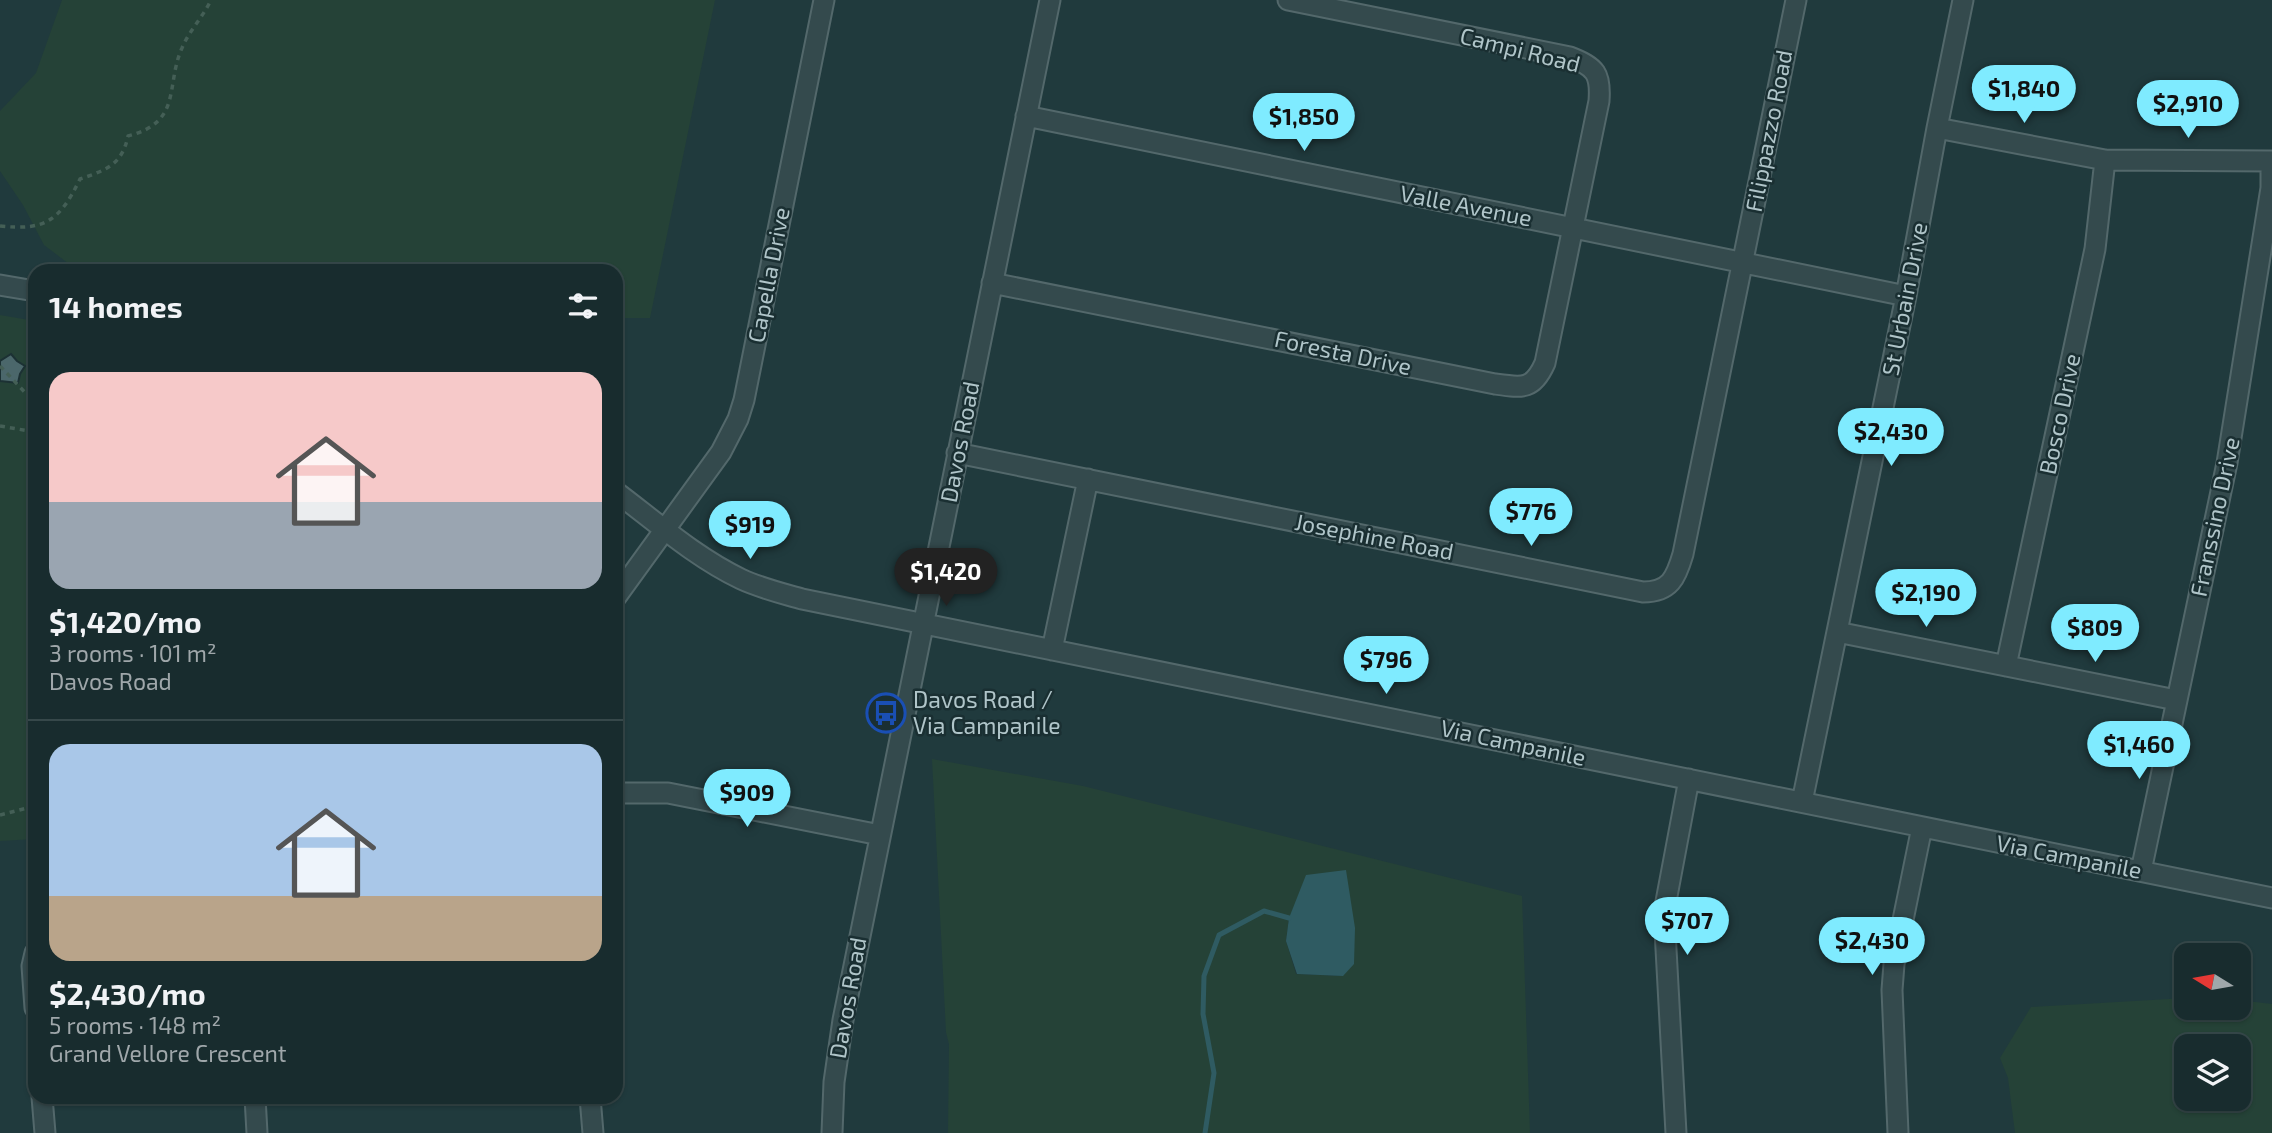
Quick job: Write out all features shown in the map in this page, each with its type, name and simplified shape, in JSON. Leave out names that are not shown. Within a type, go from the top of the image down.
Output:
[{"type":"street","name":"Capella Drive","points":[[623,587],[721,452],[738,419],[824,0]]},
{"type":"street","name":"Davos Road","points":[[832,1133],[834,1082],[843,1020],[1050,0]]},
{"type":"street","name":"Campi Road","points":[[1288,0],[1557,55],[1588,64],[1596,72],[1600,84],[1599,101],[1574,227]]},
{"type":"street","name":"Filippazzo Road","points":[[1743,262],[1796,0]]},
{"type":"street","name":"St Urbain Drive","points":[[1802,802],[1906,296],[1963,0]]},
{"type":"street","name":"Valle Avenue","points":[[1026,116],[1906,296]]},
{"type":"street","points":[[1937,128],[2105,160],[2271,161]]},
{"type":"street","name":"Bosco Drive","points":[[2006,666],[2095,248],[2105,160]]},
{"type":"street","name":"Franssino Drive","points":[[2141,871],[2227,463],[2271,188],[2271,161]]},
{"type":"street","name":"Foresta Drive","points":[[992,283],[1516,387],[1529,386],[1539,377],[1545,363],[1574,227]]},
{"type":"street","name":"Josephine Road","points":[[957,453],[1643,592],[1655,592],[1667,586],[1677,575],[1684,554],[1743,262]]},
{"type":"street","points":[[0,285],[28,291]]},
{"type":"street","points":[[1052,650],[1088,479]]},
{"type":"street","name":"Via Campanile","points":[[623,497],[726,571],[763,588],[802,599],[2272,898]]},
{"type":"street","points":[[1837,632],[2176,700]]},
{"type":"street","points":[[1676,1133],[1664,912],[1689,779]]},
{"type":"street","points":[[623,793],[668,793],[880,835]]},
{"type":"street","points":[[1898,1133],[1892,990],[1894,964],[1922,827]]},
{"type":"street","points":[[43,1104],[45,1133]]},
{"type":"street","points":[[255,1104],[257,1133]]},
{"type":"street","points":[[591,1104],[593,1133]]},
{"type":"path","points":[[0,226],[18,228],[46,223],[69,201],[80,179],[116,164],[126,147],[128,136],[145,131],[162,117],[172,96],[181,48],[211,0]]},
{"type":"path","points":[[0,366],[28,395]]},
{"type":"path","points":[[0,375],[7,371]]},
{"type":"path","points":[[0,426],[28,431]]},
{"type":"path","points":[[0,815],[28,808]]},
{"type":"green space","points":[[62,0],[715,0],[650,318],[623,318],[623,264],[69,264],[44,245],[23,205],[0,171],[0,111],[36,73]]},
{"type":"green space","points":[[0,315],[28,320],[28,839],[0,841]]},
{"type":"green space","points":[[932,759],[1083,786],[1522,896],[1530,1133],[948,1133],[949,1044],[946,1032]],"holes":[[[1289,918],[1343,976],[1296,974],[1286,941]]]},
{"type":"green space","points":[[2174,999],[2174,1020],[2251,1020],[2251,1002],[2272,1004],[2272,1133],[2015,1133],[2008,1078],[2000,1058],[2031,1007]]},
{"type":"water","points":[[1346,870],[1355,928],[1354,964],[1343,976],[1297,974],[1286,941],[1289,918],[1306,875]]},
{"type":"building","points":[[11,354],[25,366],[18,383],[0,381],[0,361]]},
{"type":"waterway","points":[[1205,1133],[1214,1073],[1203,1014],[1204,976],[1219,935],[1264,911],[1289,918]]},
{"type":"place","name":"Davos Road / Via Campanile","points":[[886,713]]}]
